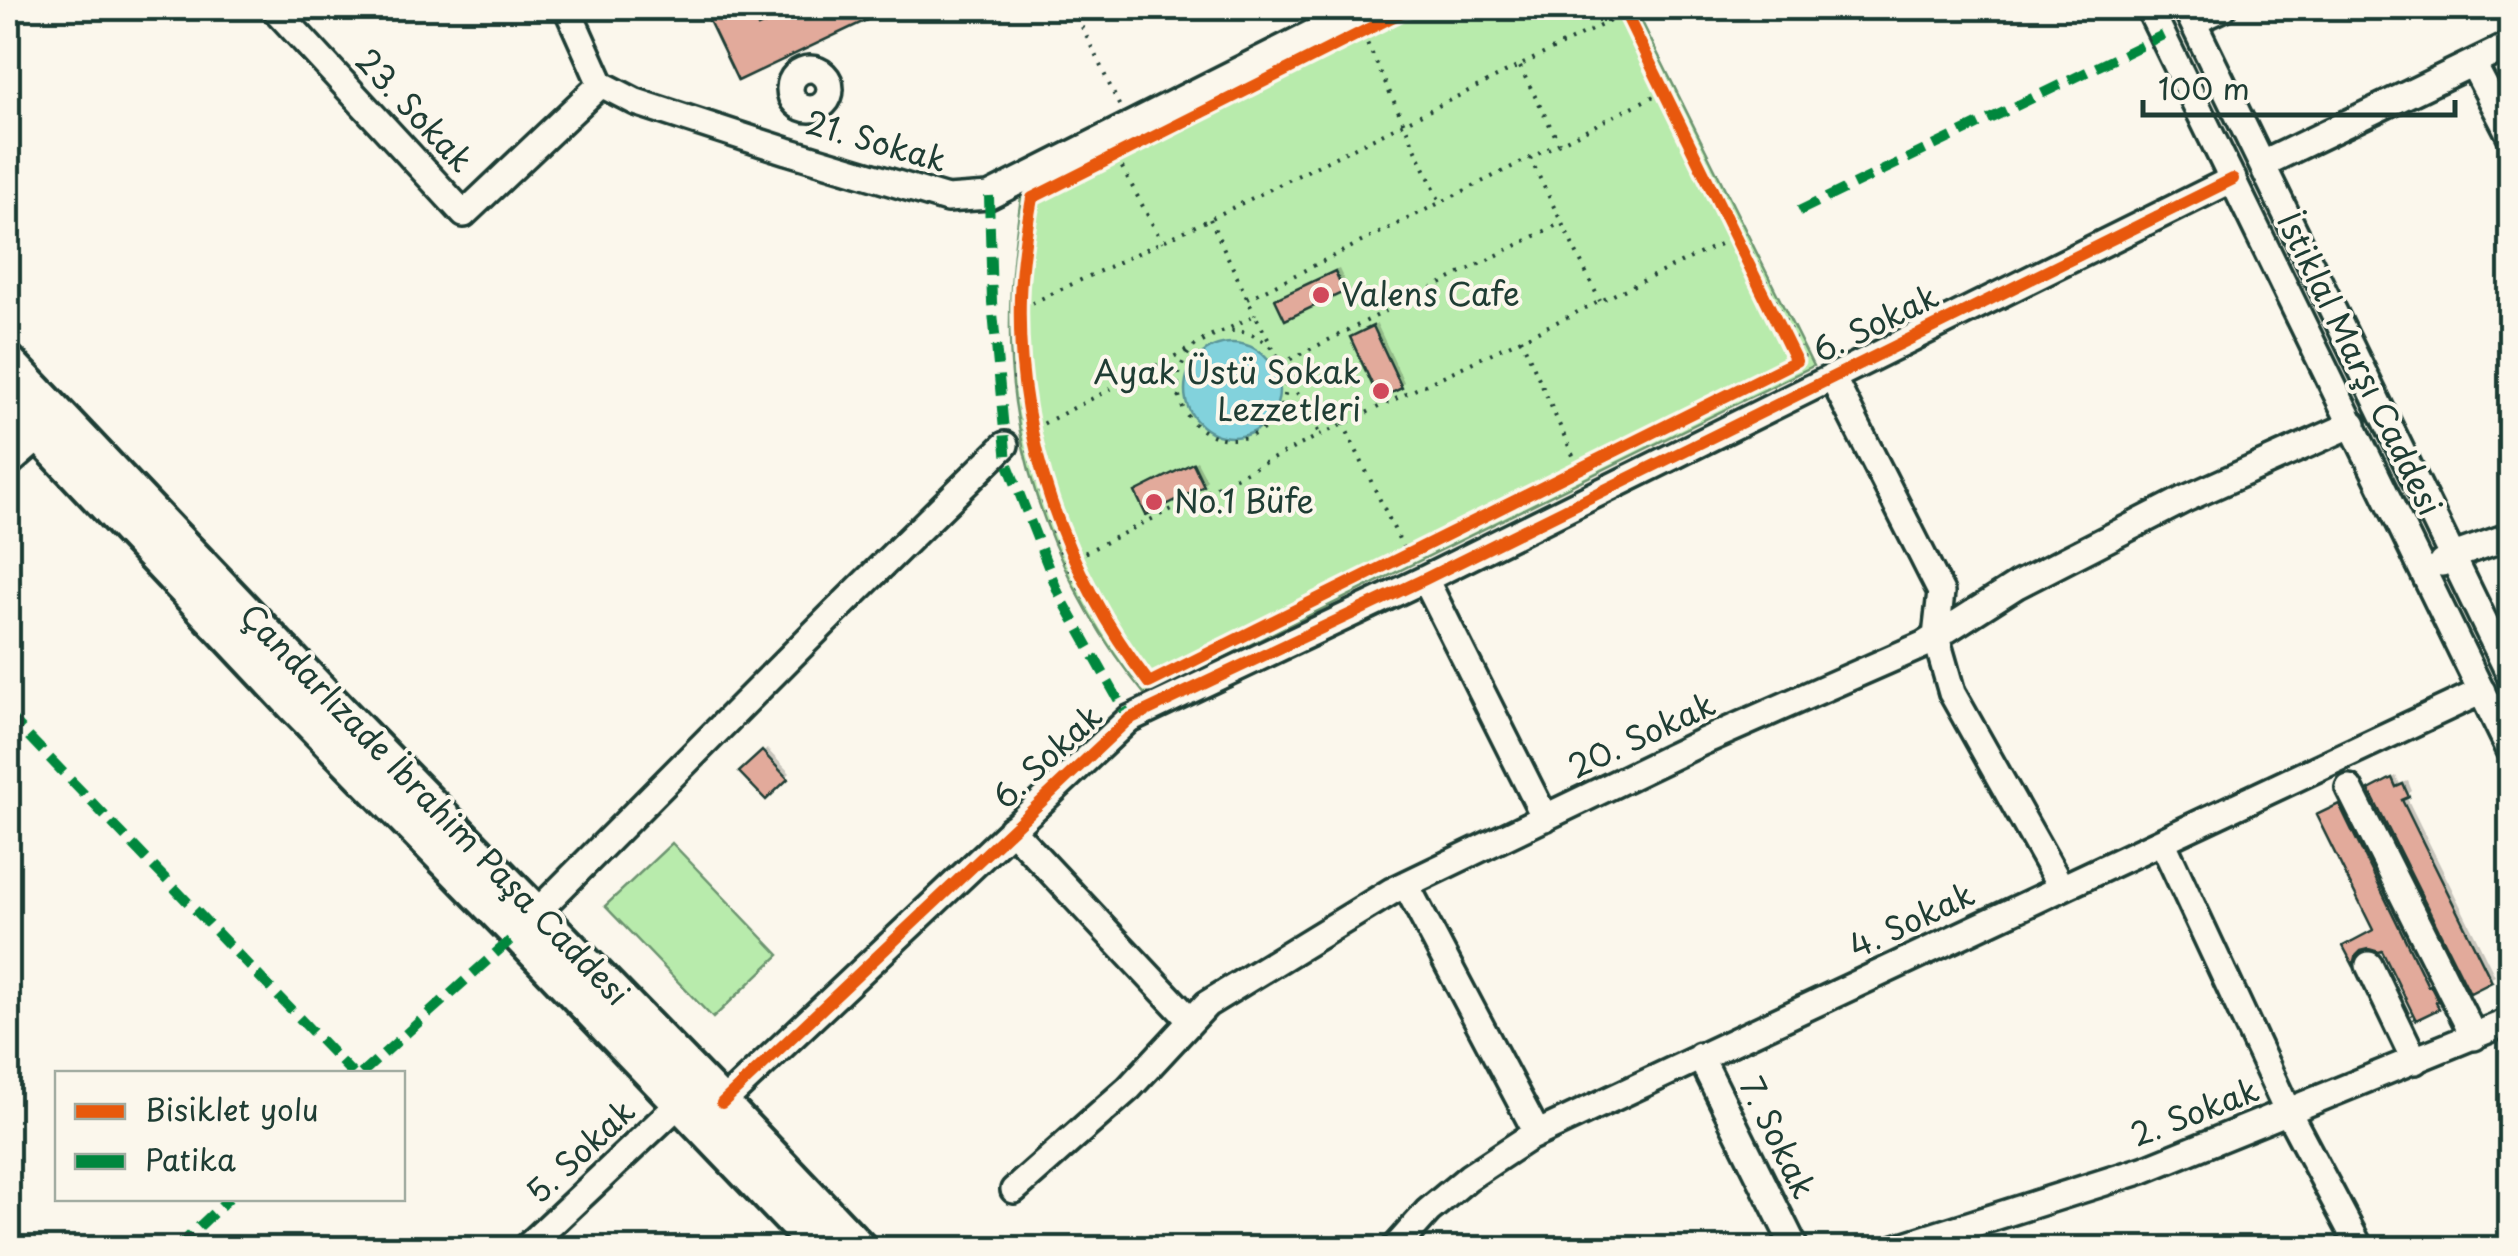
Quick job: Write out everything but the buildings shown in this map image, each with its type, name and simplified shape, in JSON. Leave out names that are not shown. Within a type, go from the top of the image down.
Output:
[{"type":"main road","name":"Çandarlızade İbrahim Paşa Caddesi","points":[[8,361],[860,1248]]},
{"type":"main road","name":"Çandarlızade İbrahim Paşa Caddesi","points":[[8,402],[818,1248]]},
{"type":"street","name":"23. Sokak","points":[[274,8],[464,214],[602,84]]},
{"type":"street","points":[[567,8],[602,84]]},
{"type":"street","name":"İstiklal Marşı Caddesi","points":[[2149,8],[2510,750]]},
{"type":"street","points":[[2190,15],[2224,8]]},
{"type":"street","name":"İstiklal Marşı Caddesi","points":[[2190,15],[2510,675]]},
{"type":"street","name":"21. Sokak","points":[[602,84],[636,102],[947,199],[988,196],[1131,136],[1362,22]]},
{"type":"street","points":[[2263,164],[2510,46]]},
{"type":"street","points":[[2473,64],[2510,135]]},
{"type":"street","points":[[787,151],[806,108]]},
{"type":"street","name":"6. Sokak","points":[[722,1103],[1130,719],[1414,565],[1832,377],[2232,179]]},
{"type":"street","points":[[1832,377],[1941,592],[1936,637],[1952,693],[2061,888]]},
{"type":"street","name":"20. Sokak","points":[[1014,1190],[1130,1088],[1207,1004],[1406,885],[1702,742],[1923,645],[2017,585],[2185,499],[2353,424]]},
{"type":"street","points":[[8,464],[40,436]]},
{"type":"street","points":[[537,912],[849,598],[1017,448]]},
{"type":"street","points":[[2425,573],[2454,556],[2510,536]]},
{"type":"street","points":[[1414,565],[1545,818]]},
{"type":"street","name":"4. Sokak","points":[[1395,1248],[1428,1211],[1469,1176],[1537,1134],[2482,691]]},
{"type":"street","points":[[2349,788],[2474,1038]]},
{"type":"street","points":[[1011,830],[1190,1022]]},
{"type":"street","points":[[2162,840],[2288,1112],[2360,1248]]},
{"type":"street","points":[[1406,885],[1537,1134]]},
{"type":"street","points":[[2369,965],[2415,1061]]},
{"type":"street","name":"2. Sokak","points":[[1896,1248],[2143,1170],[2510,1021]]},
{"type":"street","name":"7. Sokak","points":[[1700,1056],[1796,1248]]},
{"type":"street","name":"5. Sokak","points":[[526,1248],[680,1103]]},
{"type":"path","points":[[1073,8],[1131,136],[1100,164]]},
{"type":"path","points":[[1344,40],[1362,22],[1410,8]]},
{"type":"path","points":[[1016,310],[1210,219],[1628,9],[1800,363]]},
{"type":"path","points":[[1362,22],[1440,202]]},
{"type":"path","points":[[1520,66],[1558,144]]},
{"type":"path","points":[[1247,298],[1667,89]]},
{"type":"path","points":[[1115,153],[1162,242]]},
{"type":"path","points":[[1530,158],[1600,301]]},
{"type":"path","points":[[1029,196],[1016,310],[1022,372],[1030,430],[1070,560]]},
{"type":"path","points":[[1210,219],[1254,314],[1320,434]]},
{"type":"path","points":[[1282,364],[1561,223]]},
{"type":"path","points":[[1070,560],[1320,434],[1739,234]]},
{"type":"path","points":[[1030,430],[1254,314]]},
{"type":"path","points":[[1230,331],[1242,332],[1266,343],[1282,364],[1283,402],[1270,424],[1259,432],[1235,439],[1211,434],[1200,428],[1184,409],[1178,383],[1186,358],[1204,339],[1230,331]]},
{"type":"path","points":[[1521,338],[1580,472]]},
{"type":"path","points":[[1343,424],[1414,565]]},
{"type":"path","points":[[1017,448],[1070,560],[1149,687]]},
{"type":"path","points":[[1561,478],[1580,472],[1595,461]]},
{"type":"path","points":[[1414,565],[1424,546]]},
{"type":"path","points":[[1389,563],[1414,565]]},
{"type":"green space","points":[[1385,8],[1635,8],[1813,366],[1146,696],[1088,612],[1045,520],[1029,472],[1018,422],[1010,320],[1022,190]]},
{"type":"green space","points":[[672,843],[779,955],[713,1018],[605,906]]},
{"type":"water","points":[[1232,343],[1250,347],[1265,357],[1275,372],[1279,390],[1275,408],[1265,423],[1250,433],[1232,437],[1214,433],[1199,423],[1189,408],[1185,390],[1189,372],[1199,357],[1214,347]]},
{"type":"marked path","points":[[1799,211],[2163,35]]},
{"type":"marked path","points":[[989,196],[992,302],[1007,462],[1058,592],[1129,719]]},
{"type":"marked path","points":[[8,715],[350,1071]]},
{"type":"marked path","points":[[364,1071],[517,934]]},
{"type":"marked path","points":[[177,1248],[226,1201]]},
{"type":"cycle path","points":[[1410,8],[1032,198],[1021,272],[1021,349],[1037,451],[1051,501],[1092,596],[1149,683],[1796,361],[1623,8]]},
{"type":"cycle path","points":[[722,1103],[1129,719],[1425,579],[2233,179]]},
{"type":"place","name":"Valens Cafe","points":[[1321,295]]},
{"type":"place","name":"Ayak Üstü Sokak Lezzetleri","points":[[1381,391]]},
{"type":"place","name":"No.1 Büfe","points":[[1154,502]]}]
